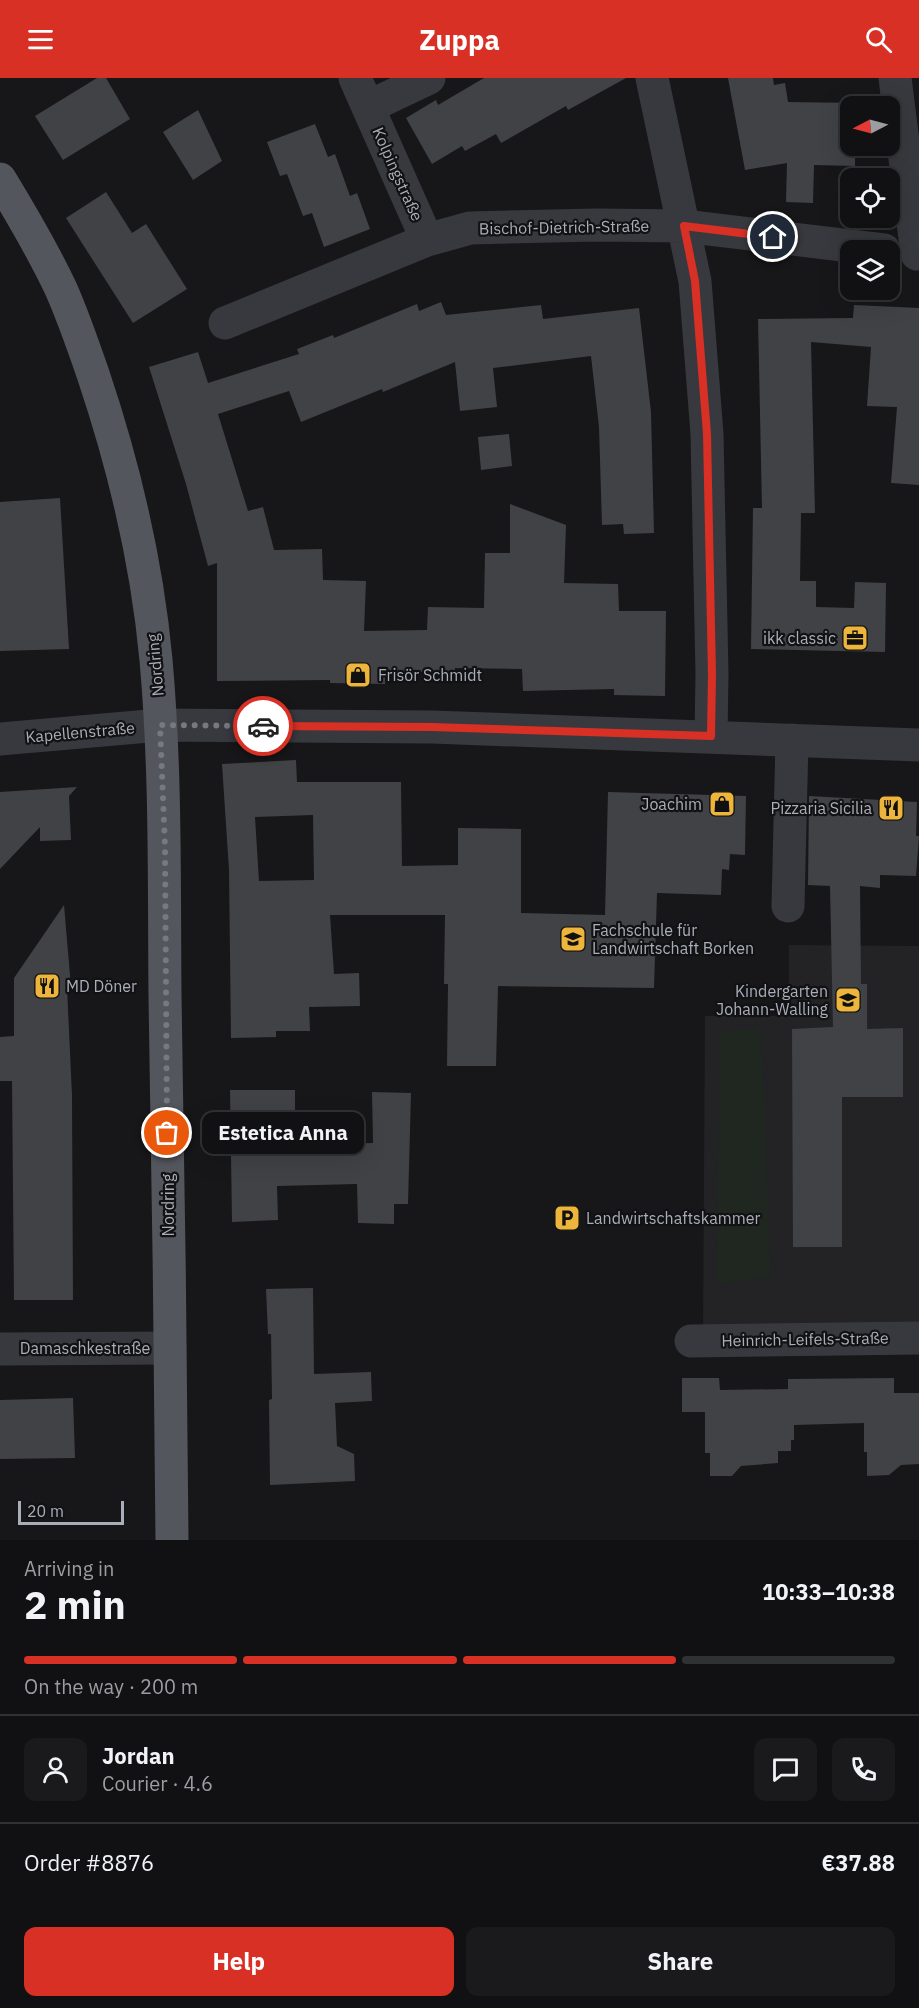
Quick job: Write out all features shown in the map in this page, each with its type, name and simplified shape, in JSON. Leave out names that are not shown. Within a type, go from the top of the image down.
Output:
[{"type":"main road","name":"Nordring","points":[[0,179],[31,230],[62,291],[108,418],[134,517],[147,588],[156,660],[165,847],[172,1540]]},
{"type":"street","name":"Kolpingstraße","points":[[355,78],[427,240]]},
{"type":"street","name":"Kolpingstraße","points":[[368,107],[429,78]]},
{"type":"street","points":[[652,78],[695,281],[707,434],[712,674],[711,736]]},
{"type":"street","points":[[895,78],[908,253]]},
{"type":"street","name":"Bischof-Dietrich-Straße","points":[[225,323],[427,240],[470,228],[596,225],[684,226],[840,245]]},
{"type":"street","name":"Kapellenstraße","points":[[0,739],[160,725],[432,727],[919,745]]},
{"type":"street","points":[[788,906],[792,740]]},
{"type":"street","name":"Heinrich-Leifels-Straße","points":[[691,1341],[919,1338]]},
{"type":"street","name":"Damaschkestraße","points":[[0,1349],[170,1348]]},
{"type":"shaded area","points":[[789,945],[919,946],[919,1328],[703,1332],[705,1016],[789,1016]]},
{"type":"shaded area","points":[[761,1028],[771,1277],[717,1284],[719,1031]]},
{"type":"building","points":[[97,78],[106,78],[130,119],[63,160],[35,116]]},
{"type":"building","points":[[484,78],[626,78],[568,110],[566,106],[501,143],[496,134],[465,151],[462,146],[432,164],[406,118],[436,100],[438,105]]},
{"type":"building","points":[[728,78],[773,78],[774,85],[785,83],[788,102],[840,103],[840,156],[855,156],[855,166],[814,165],[813,203],[786,202],[787,163],[745,170]]},
{"type":"building","points":[[198,110],[222,161],[193,180],[163,132]]},
{"type":"building","points":[[315,124],[328,157],[335,154],[350,196],[357,193],[370,229],[324,247],[312,213],[303,216],[287,174],[280,176],[267,142]]},
{"type":"building","points":[[106,192],[132,233],[146,224],[187,289],[133,323],[66,218]]},
{"type":"building","points":[[441,302],[446,315],[541,305],[543,319],[639,308],[651,412],[654,533],[624,534],[623,524],[602,525],[599,427],[591,356],[493,368],[497,407],[460,411],[455,362],[383,392],[382,389],[301,422],[289,391],[218,414],[248,511],[263,507],[274,550],[322,549],[323,580],[366,581],[364,631],[427,630],[428,607],[484,608],[485,553],[510,553],[510,504],[566,525],[564,583],[618,584],[619,611],[666,611],[665,696],[614,695],[614,689],[523,691],[522,669],[455,668],[455,672],[385,672],[385,684],[330,683],[330,680],[217,681],[217,563],[208,566],[186,484],[149,367],[198,352],[208,383],[299,354],[297,349],[333,335],[334,338],[417,304],[419,311]]},
{"type":"building","points":[[854,305],[919,308],[919,485],[891,483],[897,407],[867,406],[871,347],[811,342],[815,513],[801,513],[800,581],[816,581],[816,607],[854,608],[855,582],[886,583],[885,652],[751,649],[753,508],[762,508],[758,319],[853,318]]},
{"type":"building","points":[[509,434],[512,466],[481,470],[478,437]]},
{"type":"building","points":[[60,498],[69,649],[0,651],[0,502]]},
{"type":"building","points":[[296,760],[297,782],[401,782],[402,866],[458,865],[458,828],[521,829],[521,913],[605,915],[608,792],[746,796],[745,855],[730,854],[729,870],[722,869],[721,895],[657,893],[654,988],[498,986],[496,1066],[447,1066],[448,984],[444,984],[445,915],[330,915],[334,974],[359,973],[360,1006],[309,1007],[310,1031],[276,1031],[276,1037],[231,1038],[229,870],[222,764]],"holes":[[[313,815],[314,880],[259,881],[255,817]]]},
{"type":"building","points":[[77,787],[69,796],[71,840],[40,841],[40,827],[0,869],[0,792]]},
{"type":"building","points":[[809,796],[917,802],[916,836],[919,836],[916,876],[880,875],[880,888],[860,886],[861,984],[867,984],[867,1029],[903,1028],[903,1097],[842,1097],[842,1247],[793,1247],[792,1029],[833,1027],[830,886],[808,885]]},
{"type":"building","points":[[64,905],[71,987],[67,988],[72,1095],[73,1300],[14,1300],[12,1081],[0,1081],[0,1037],[14,1036],[14,978]]},
{"type":"building","points":[[230,1090],[295,1090],[295,1145],[373,1143],[372,1092],[411,1093],[408,1204],[394,1204],[394,1224],[358,1223],[357,1184],[277,1186],[278,1220],[232,1222]]},
{"type":"building","points":[[313,1288],[314,1374],[371,1372],[372,1401],[335,1403],[337,1446],[354,1454],[355,1481],[270,1485],[271,1334],[268,1334],[266,1289]]},
{"type":"building","points":[[682,1378],[719,1378],[720,1390],[788,1389],[788,1379],[894,1378],[894,1393],[919,1393],[919,1464],[901,1465],[889,1475],[867,1476],[864,1423],[794,1425],[791,1451],[778,1451],[778,1463],[741,1466],[732,1476],[710,1476],[710,1453],[705,1453],[705,1412],[682,1412]]},
{"type":"building","points":[[73,1398],[75,1458],[0,1459],[0,1400]]},
{"type":"way so far","points":[[167,1133],[165,847],[160,725],[263,726]]},
{"type":"place","name":"ikk classic","points":[[855,638]]},
{"type":"place","name":"Frisör Schmidt","points":[[358,675]]},
{"type":"place","name":"Joachim","points":[[722,804]]},
{"type":"place","name":"Pizzaria Sicilia","points":[[891,808]]},
{"type":"place","name":"Fachschule für Landwirtschaft Borken","points":[[573,939]]},
{"type":"place","name":"MD Döner","points":[[47,986]]},
{"type":"place","name":"Kindergarten Johann-Walling","points":[[848,1000]]},
{"type":"place","name":"Estetica Anna","points":[[167,1133]]},
{"type":"place","name":"Landwirtschaftskammer","points":[[567,1218]]},
{"type":"route","points":[[263,726],[432,727],[711,736],[712,674],[707,434],[695,281],[684,226],[773,237]]}]
